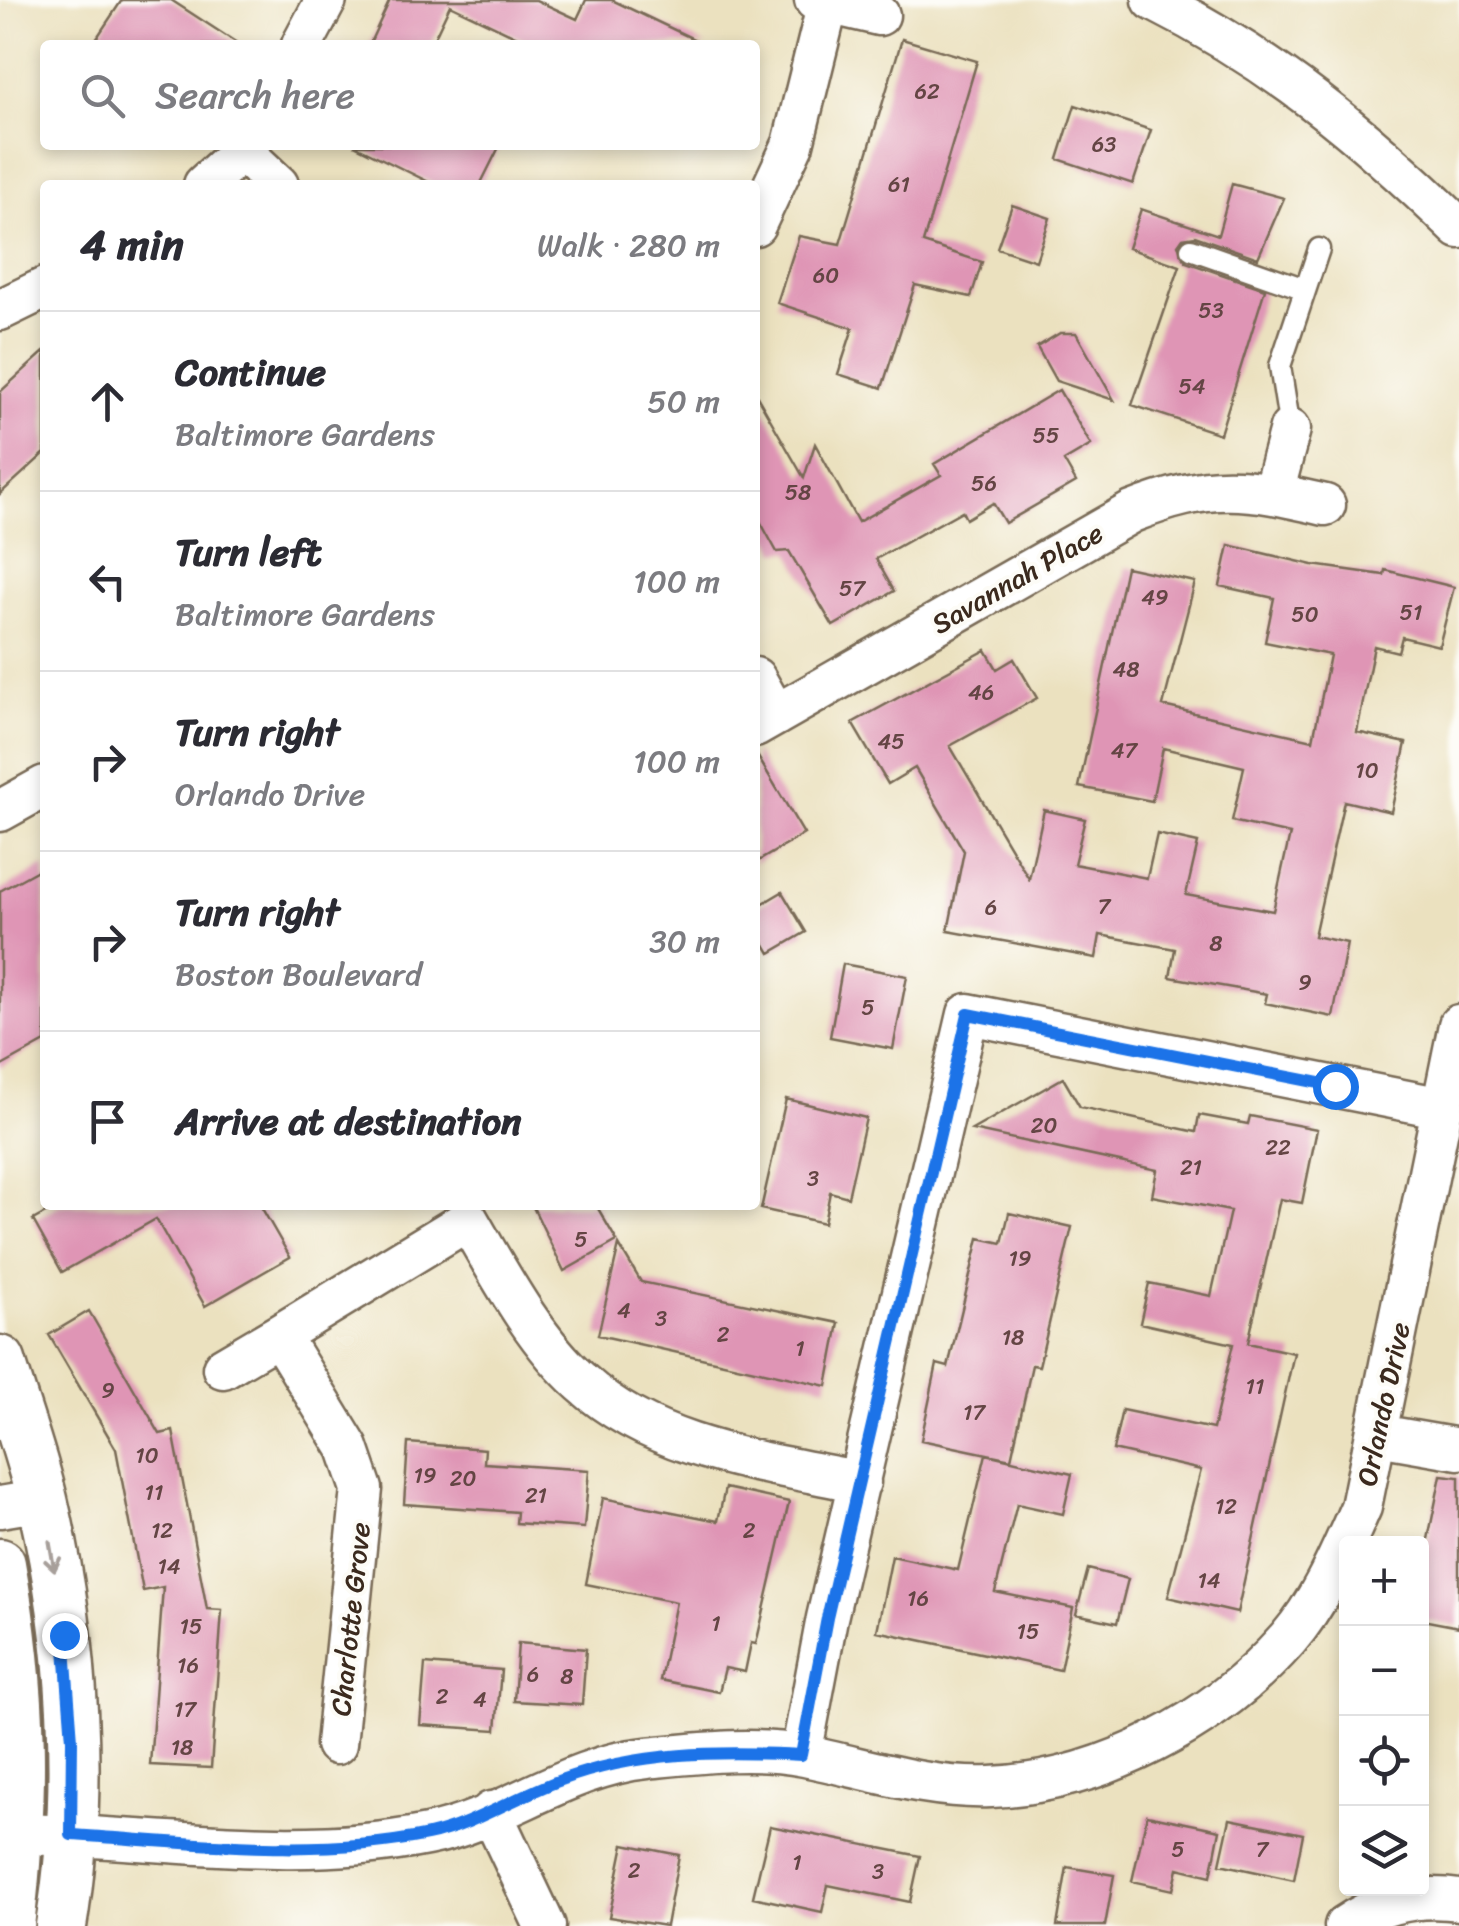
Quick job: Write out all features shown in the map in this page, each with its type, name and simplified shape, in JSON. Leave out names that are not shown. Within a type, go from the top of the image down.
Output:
[{"type":"street","points":[[305,40],[326,0]]},
{"type":"street","points":[[1153,0],[1218,34],[1292,81],[1376,146],[1459,228]]},
{"type":"street","points":[[760,214],[793,144],[822,1],[879,15]]},
{"type":"street","points":[[210,180],[245,150]]},
{"type":"street","points":[[247,150],[274,180]]},
{"type":"street","points":[[0,310],[40,290]]},
{"type":"street","points":[[1273,493],[1290,429]]},
{"type":"street","name":"Savannah Place","points":[[765,721],[1132,512],[1175,495],[1217,487],[1273,493],[1325,505]]},
{"type":"street","points":[[1,808],[40,788]]},
{"type":"street","points":[[801,1755],[827,1618],[968,1014],[1443,1108]]},
{"type":"street","name":"Orlando Drive","points":[[20,1834],[371,1845],[432,1834],[561,1780],[640,1759],[723,1751],[801,1755],[901,1779],[990,1788],[1083,1772],[1156,1742],[1234,1690],[1289,1638],[1331,1574],[1361,1507],[1459,1025]]},
{"type":"street","points":[[223,1368],[468,1220],[538,1330],[580,1382],[625,1416],[670,1437],[721,1453],[860,1482]]},
{"type":"street","name":"Charlotte Grove","points":[[279,1336],[348,1448],[362,1490],[336,1744]]},
{"type":"street","points":[[0,1361],[21,1503],[66,1655],[71,1835],[61,1926]]},
{"type":"street","points":[[1378,1435],[1459,1449]]},
{"type":"street","points":[[0,1564],[17,1661],[20,1834],[8,1926]]},
{"type":"street","points":[[490,1812],[545,1926]]},
{"type":"street","points":[[1345,1926],[1391,1904],[1459,1900]]},
{"type":"lane","points":[[1191,249],[1305,288]]},
{"type":"lane","points":[[1290,429],[1280,366],[1318,249]]},
{"type":"building","points":[[122,0],[171,0],[232,40],[95,40]]},
{"type":"building","points":[[390,0],[536,0],[577,19],[586,0],[612,0],[696,40],[524,40],[450,5],[433,40],[371,40]]},
{"type":"building","points":[[902,39],[977,61],[923,243],[982,262],[971,297],[915,285],[882,388],[838,374],[853,328],[777,303],[799,236],[840,244]]},
{"type":"building","points":[[1075,105],[1151,130],[1133,184],[1058,159]]},
{"type":"building","points":[[364,150],[498,150],[482,180],[425,180]]},
{"type":"building","points":[[1232,184],[1284,198],[1258,258],[1195,236],[1183,238],[1178,245],[1186,262],[1265,289],[1220,434],[1132,405],[1180,266],[1128,248],[1141,209],[1218,235]]},
{"type":"building","points":[[1012,205],[1050,218],[1036,261],[997,248]]},
{"type":"building","points":[[1060,333],[1076,333],[1114,400],[1056,381],[1037,347]]},
{"type":"building","points":[[40,356],[40,458],[0,494],[0,392]]},
{"type":"building","points":[[1059,390],[1091,445],[1064,461],[1076,482],[1005,523],[993,503],[966,519],[962,511],[876,559],[894,591],[833,626],[789,551],[777,552],[760,521],[760,402],[804,478],[815,444],[858,522],[941,475],[934,464]]},
{"type":"building","points":[[1229,545],[1313,565],[1384,575],[1385,570],[1454,587],[1439,646],[1402,637],[1398,652],[1374,646],[1357,732],[1406,743],[1391,812],[1344,801],[1314,936],[1347,943],[1333,1017],[1265,1003],[1267,994],[1170,977],[1175,949],[1100,935],[1096,958],[948,931],[964,851],[915,768],[888,784],[852,723],[986,650],[997,669],[1014,659],[1037,698],[950,746],[1029,879],[1044,810],[1085,819],[1074,864],[1147,878],[1157,834],[1198,843],[1186,895],[1273,911],[1290,834],[1232,821],[1244,767],[1163,748],[1152,801],[1079,787],[1126,567],[1195,582],[1163,706],[1313,740],[1330,655],[1265,642],[1274,598],[1220,586]]},
{"type":"building","points":[[760,760],[804,834],[760,860]]},
{"type":"building","points":[[40,869],[40,1045],[0,1067],[0,891]]},
{"type":"building","points":[[782,892],[806,932],[770,953],[760,936],[760,905]]},
{"type":"building","points":[[843,964],[907,976],[893,1049],[830,1037]]},
{"type":"building","points":[[1063,1078],[1080,1107],[1196,1132],[1199,1115],[1248,1124],[1250,1116],[1317,1129],[1302,1203],[1280,1199],[1248,1343],[1294,1353],[1237,1613],[1168,1597],[1201,1470],[1113,1450],[1122,1410],[1213,1429],[1233,1344],[1140,1323],[1149,1283],[1211,1296],[1230,1211],[1152,1196],[1157,1170],[972,1130]]},
{"type":"building","points":[[786,1099],[866,1118],[848,1197],[830,1192],[824,1223],[761,1209]]},
{"type":"building","points":[[51,1210],[263,1210],[290,1257],[205,1306],[156,1219],[62,1272],[33,1220]]},
{"type":"building","points":[[534,1210],[599,1210],[617,1241],[564,1271]]},
{"type":"building","points":[[1009,1213],[1072,1227],[1039,1366],[1032,1365],[1011,1459],[921,1440],[937,1364],[948,1367],[979,1238],[1002,1243]]},
{"type":"building","points":[[619,1245],[641,1282],[839,1323],[827,1386],[598,1335]]},
{"type":"building","points":[[89,1311],[160,1434],[173,1431],[207,1609],[222,1610],[211,1768],[150,1765],[163,1587],[143,1591],[116,1449],[49,1335]]},
{"type":"building","points":[[408,1443],[485,1449],[484,1463],[589,1470],[584,1528],[516,1523],[517,1512],[404,1504]]},
{"type":"building","points":[[986,1454],[1072,1474],[1063,1514],[1017,1504],[995,1592],[1073,1608],[1060,1670],[877,1631],[892,1556],[958,1570]]},
{"type":"building","points":[[1441,1475],[1459,1477],[1459,1627],[1429,1621],[1429,1536]]},
{"type":"building","points":[[725,1488],[789,1502],[756,1644],[751,1643],[745,1672],[725,1668],[719,1692],[660,1680],[676,1602],[586,1584],[603,1498],[718,1521]]},
{"type":"building","points":[[1088,1569],[1128,1579],[1117,1623],[1076,1614]]},
{"type":"building","points":[[518,1643],[586,1649],[582,1705],[514,1701]]},
{"type":"building","points":[[425,1664],[501,1670],[496,1730],[420,1725]]},
{"type":"building","points":[[1147,1815],[1220,1830],[1211,1876],[1178,1868],[1173,1890],[1132,1881]]},
{"type":"building","points":[[1230,1819],[1303,1834],[1294,1880],[1220,1864]]},
{"type":"building","points":[[770,1826],[920,1856],[910,1902],[828,1885],[822,1912],[753,1897]]},
{"type":"building","points":[[624,1844],[679,1855],[666,1926],[609,1917]]},
{"type":"building","points":[[1067,1867],[1114,1875],[1105,1926],[1057,1926]]},
{"type":"route","points":[[64,1635],[72,1740],[71,1835],[176,1842],[371,1845],[432,1834],[561,1780],[640,1759],[723,1751],[801,1755],[827,1618],[968,1014],[1335,1086]]}]
